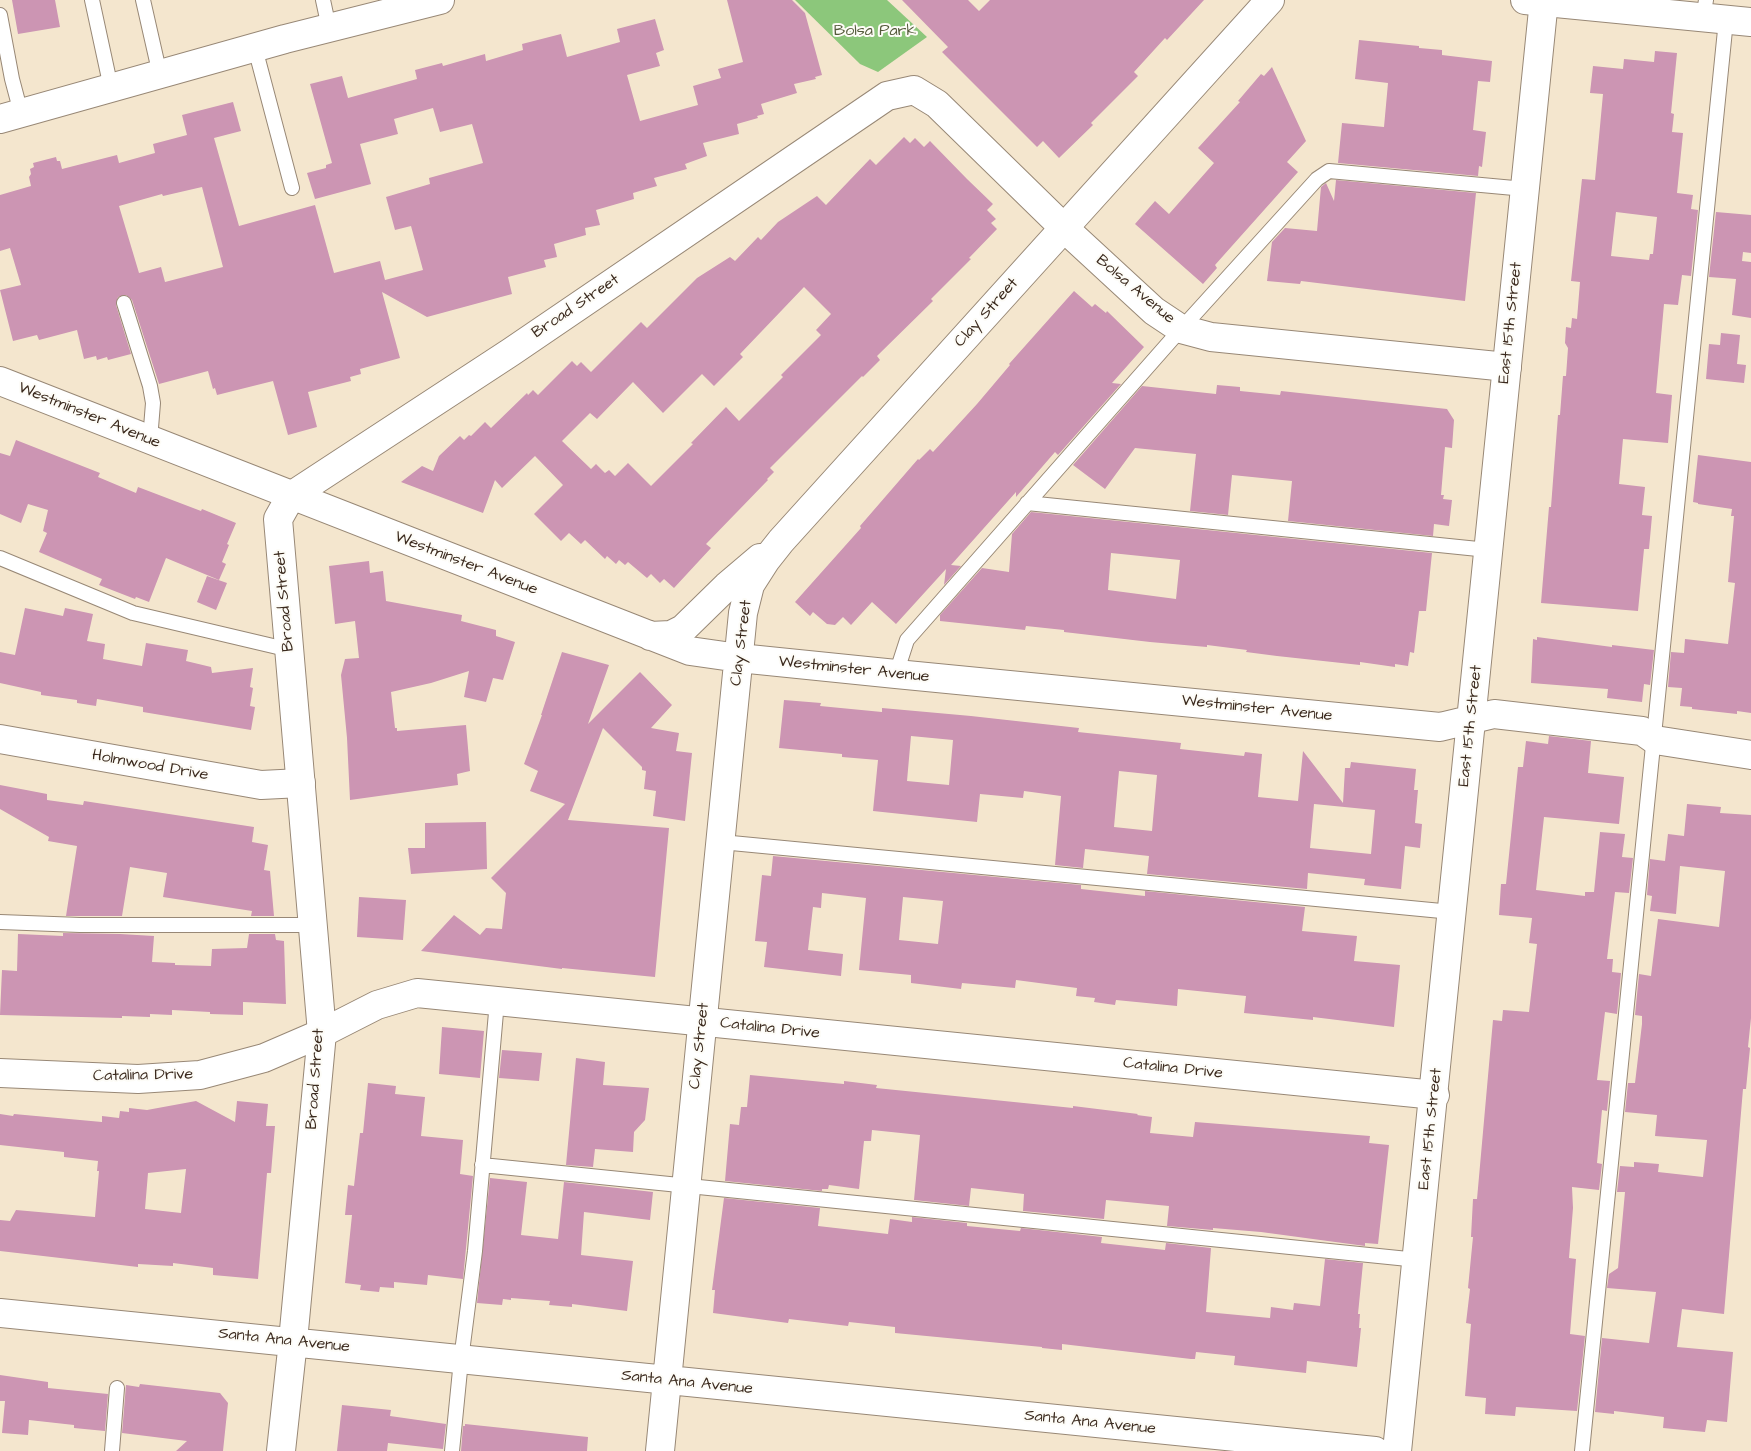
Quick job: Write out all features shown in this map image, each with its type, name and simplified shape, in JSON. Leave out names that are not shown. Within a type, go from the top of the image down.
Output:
[{"type":"street","points":[[10,116],[329,28],[440,0]]},
{"type":"street","name":"Clay Street","points":[[660,1451],[739,658],[744,613],[750,585],[781,541],[1270,0]]},
{"type":"street","points":[[1538,1],[1721,15]]},
{"type":"street","name":"East 15th Street","points":[[1397,1451],[1435,1095],[1488,550],[1526,189],[1538,1]]},
{"type":"street","name":"Bolsa Avenue","points":[[914,90],[938,104],[1064,228],[1154,311],[1180,329],[1211,337],[1507,367]]},
{"type":"street","name":"Broad Street","points":[[281,1451],[322,1033],[278,519],[291,496],[511,352],[887,96],[914,90]]},
{"type":"street","name":"Westminster Avenue","points":[[0,380],[690,652],[896,674],[1440,726],[1494,714],[1642,731],[1655,740],[1751,755]]},
{"type":"street","points":[[650,636],[671,635],[683,629],[727,586],[781,541]]},
{"type":"street","name":"Holmwood Drive","points":[[0,739],[261,785],[301,783]]},
{"type":"street","name":"Catalina Drive","points":[[0,1073],[138,1079],[200,1075],[264,1058],[322,1033],[377,1005],[417,993],[1435,1095]]},
{"type":"street","name":"Santa Ana Avenue","points":[[0,1313],[1375,1451]]},
{"type":"lane","points":[[92,0],[111,88]]},
{"type":"lane","points":[[143,0],[160,75]]},
{"type":"lane","points":[[323,0],[329,28]]},
{"type":"lane","points":[[0,15],[12,79],[10,116]]},
{"type":"lane","points":[[1582,1451],[1655,740],[1721,15]]},
{"type":"lane","points":[[255,48],[292,188]]},
{"type":"lane","points":[[896,674],[907,640],[1180,329],[1317,179],[1329,171],[1526,189]]},
{"type":"lane","points":[[124,303],[150,386],[153,403],[150,440]]},
{"type":"lane","points":[[1027,504],[1488,550]]},
{"type":"lane","points":[[0,558],[133,613],[290,650]]},
{"type":"lane","points":[[721,842],[1452,912]]},
{"type":"lane","points":[[0,922],[80,925],[312,925]]},
{"type":"lane","points":[[452,1451],[475,1251],[497,1001]]},
{"type":"lane","points":[[482,1165],[1418,1260]]},
{"type":"lane","points":[[112,1451],[117,1388]]},
{"type":"green space","name":"Bolsa Park","points":[[795,0],[887,0],[927,37],[878,72],[860,64]]},
{"type":"building","points":[[12,0],[55,0],[60,27],[18,34]]},
{"type":"building","points":[[727,0],[792,0],[805,13],[822,75],[815,77],[816,79],[794,84],[797,93],[761,104],[764,114],[757,116],[758,118],[737,124],[739,134],[703,143],[707,156],[685,164],[687,169],[654,178],[657,186],[633,193],[634,199],[596,210],[600,225],[585,228],[586,235],[554,244],[557,257],[544,260],[546,267],[508,277],[512,294],[427,317],[382,292],[400,358],[360,369],[361,374],[350,377],[351,381],[308,392],[317,427],[288,435],[273,381],[217,395],[215,388],[213,389],[208,371],[159,384],[132,300],[126,295],[118,297],[116,305],[131,354],[108,360],[107,357],[97,360],[96,356],[84,359],[77,330],[39,340],[37,335],[13,341],[0,290],[21,285],[10,248],[0,251],[0,195],[31,186],[29,177],[31,174],[30,169],[34,167],[33,163],[56,157],[57,161],[60,161],[62,169],[117,155],[119,163],[155,153],[153,144],[187,135],[182,115],[233,102],[241,131],[214,138],[239,226],[315,205],[334,273],[380,261],[385,280],[423,270],[411,226],[395,230],[386,197],[430,184],[429,178],[483,163],[472,124],[440,132],[433,108],[394,119],[398,134],[360,144],[371,184],[315,199],[307,173],[326,168],[326,165],[332,163],[310,84],[342,76],[348,98],[417,79],[415,70],[442,63],[443,66],[485,54],[486,61],[523,50],[522,44],[561,34],[567,57],[620,42],[617,29],[655,19],[664,50],[656,53],[660,66],[627,75],[640,121],[698,105],[693,86],[721,78],[718,69],[743,62]],"holes":[[[202,187],[223,267],[165,282],[161,267],[139,273],[119,206],[162,194],[163,196]]]},
{"type":"building","points":[[902,0],[968,0],[979,11],[990,0],[1204,0],[1167,40],[1165,38],[1134,72],[1138,76],[1091,123],[1093,125],[1059,158],[1043,141],[1037,147],[942,52],[948,47]]},
{"type":"building","points":[[1359,40],[1419,46],[1419,48],[1442,50],[1442,55],[1492,61],[1490,82],[1478,81],[1473,130],[1486,132],[1482,167],[1479,166],[1478,176],[1338,163],[1342,123],[1384,127],[1388,83],[1355,79]]},
{"type":"building","points":[[1655,51],[1677,53],[1671,113],[1674,114],[1672,132],[1683,133],[1677,193],[1693,195],[1691,209],[1698,210],[1691,276],[1682,275],[1678,305],[1664,304],[1656,393],[1672,395],[1668,443],[1623,439],[1619,484],[1645,487],[1642,515],[1652,516],[1649,549],[1644,549],[1638,611],[1541,603],[1558,415],[1560,415],[1563,376],[1566,376],[1568,348],[1565,343],[1566,327],[1571,328],[1572,318],[1577,319],[1580,282],[1571,281],[1582,179],[1595,180],[1603,94],[1590,93],[1593,66],[1623,69],[1624,59],[1654,62]],"holes":[[[1616,212],[1657,217],[1653,254],[1650,254],[1649,260],[1611,256]]]},
{"type":"building","points":[[1272,67],[1306,141],[1287,162],[1298,172],[1215,265],[1217,268],[1203,284],[1135,224],[1155,201],[1169,214],[1214,163],[1198,148],[1240,102],[1238,101],[1261,74],[1264,76]]},
{"type":"building","points":[[904,137],[910,143],[915,138],[924,147],[930,141],[993,204],[987,210],[996,219],[991,223],[997,229],[969,258],[971,259],[931,299],[933,301],[877,356],[880,360],[770,468],[774,472],[768,480],[706,544],[711,548],[674,588],[664,579],[660,583],[651,574],[647,578],[628,562],[625,565],[619,560],[616,564],[607,556],[605,559],[585,540],[581,544],[569,533],[561,541],[534,514],[563,485],[535,456],[502,488],[495,480],[483,513],[401,482],[422,466],[433,471],[439,456],[460,436],[464,440],[469,435],[471,436],[485,422],[491,428],[527,393],[528,395],[533,390],[538,395],[572,361],[577,366],[581,362],[591,372],[641,322],[647,328],[697,278],[730,257],[735,261],[758,237],[761,240],[778,222],[817,196],[826,205],[870,159],[876,165]],"holes":[[[804,287],[831,314],[816,330],[821,335],[739,421],[726,407],[691,443],[693,444],[651,486],[628,463],[615,476],[609,470],[605,473],[596,464],[591,469],[562,441],[590,413],[597,419],[633,382],[663,413],[702,374],[714,386],[743,357],[740,354]]]},
{"type":"building","points":[[1336,180],[1476,193],[1465,301],[1301,281],[1300,284],[1267,281],[1272,242],[1285,228],[1317,231],[1321,187],[1326,183],[1334,201]]},
{"type":"building","points":[[1716,212],[1751,215],[1751,253],[1743,252],[1742,261],[1751,262],[1751,318],[1732,315],[1736,279],[1709,277]]},
{"type":"building","points":[[1074,291],[1092,307],[1095,304],[1106,313],[1107,311],[1144,347],[1112,383],[1121,384],[1058,455],[1055,452],[1016,497],[1016,492],[951,565],[961,566],[944,585],[946,569],[896,624],[872,602],[851,625],[843,617],[835,625],[827,624],[813,612],[810,616],[795,602],[861,528],[860,526],[918,459],[930,449],[933,452]]},
{"type":"building","points":[[1721,333],[1740,335],[1737,364],[1746,365],[1744,383],[1706,379],[1709,344],[1720,345]]},
{"type":"building","points":[[1217,385],[1240,387],[1240,391],[1280,395],[1281,391],[1447,409],[1454,420],[1452,448],[1445,447],[1441,495],[1444,495],[1443,499],[1452,500],[1449,526],[1434,524],[1433,536],[1288,521],[1292,481],[1232,475],[1228,515],[1190,511],[1196,454],[1135,448],[1105,489],[1073,465],[1142,386],[1216,394]]},
{"type":"building","points":[[16,440],[100,473],[98,477],[136,493],[138,487],[236,523],[227,544],[229,545],[222,562],[226,564],[219,580],[166,558],[149,602],[136,597],[135,599],[99,585],[102,579],[39,552],[47,533],[43,531],[48,510],[28,504],[21,523],[0,514],[0,453],[10,456]]},
{"type":"building","points":[[1698,455],[1751,462],[1751,713],[1737,711],[1737,714],[1680,706],[1682,688],[1668,687],[1671,652],[1684,653],[1685,639],[1728,644],[1735,583],[1728,582],[1734,516],[1731,516],[1732,509],[1693,502]]},
{"type":"building","points":[[1031,512],[1432,553],[1426,611],[1419,611],[1414,653],[1410,652],[1408,666],[1395,664],[1395,667],[1360,662],[1360,665],[1277,656],[1207,645],[1207,647],[1150,642],[1026,626],[1025,630],[940,621],[940,615],[982,568],[1009,572],[1012,534]],"holes":[[[1111,553],[1180,560],[1176,599],[1108,590]]]},
{"type":"building","points":[[369,561],[370,573],[383,571],[386,601],[462,615],[461,621],[496,630],[496,636],[515,642],[503,680],[493,678],[486,702],[464,697],[469,671],[431,683],[391,692],[395,728],[397,728],[397,731],[466,725],[470,771],[457,774],[458,785],[350,800],[341,675],[345,659],[359,658],[355,621],[335,624],[329,566]]},
{"type":"building","points":[[207,576],[227,583],[216,610],[197,602]]},
{"type":"building","points":[[25,608],[63,616],[65,608],[93,614],[87,641],[105,644],[103,659],[142,666],[146,643],[188,650],[186,661],[211,667],[212,673],[253,668],[250,687],[253,688],[250,706],[255,707],[251,730],[143,712],[143,707],[97,699],[96,706],[77,703],[77,700],[41,695],[41,692],[0,683],[0,652],[15,655]]},
{"type":"building","points":[[1537,637],[1612,647],[1612,645],[1654,650],[1650,685],[1644,684],[1642,702],[1607,698],[1608,689],[1531,683],[1533,639],[1537,640]]},
{"type":"building","points":[[562,652],[609,665],[588,724],[640,672],[672,705],[651,728],[679,733],[676,751],[692,753],[685,821],[653,816],[656,791],[644,789],[646,771],[642,770],[642,767],[603,728],[568,820],[669,828],[655,977],[562,969],[421,951],[454,915],[480,935],[486,928],[502,929],[506,893],[491,878],[565,804],[530,791],[538,771],[524,764]]},
{"type":"building","points":[[784,700],[821,703],[820,706],[882,712],[882,708],[971,716],[1079,728],[1078,732],[1181,743],[1180,749],[1244,756],[1245,752],[1262,754],[1258,797],[1298,801],[1303,751],[1343,803],[1345,768],[1350,768],[1351,762],[1416,769],[1414,790],[1418,790],[1415,823],[1422,824],[1420,848],[1405,846],[1401,889],[1364,885],[1365,879],[1308,873],[1307,889],[1147,874],[1149,856],[1085,849],[1083,868],[1055,865],[1061,796],[1024,791],[1023,798],[980,794],[977,822],[873,811],[878,760],[842,757],[842,754],[779,748]],"holes":[[[911,736],[953,740],[949,785],[907,781]],[[1119,771],[1157,775],[1152,831],[1114,827]],[[1314,804],[1375,810],[1371,854],[1310,848]]]},
{"type":"building","points":[[1549,736],[1591,741],[1588,773],[1624,777],[1619,824],[1544,817],[1536,890],[1585,896],[1585,892],[1594,892],[1600,832],[1625,834],[1622,857],[1633,858],[1629,893],[1615,892],[1607,959],[1613,959],[1612,972],[1621,973],[1617,1014],[1605,1012],[1597,1080],[1610,1081],[1607,1111],[1602,1110],[1597,1163],[1602,1164],[1599,1190],[1572,1187],[1573,1208],[1569,1258],[1576,1259],[1570,1334],[1585,1336],[1577,1411],[1516,1407],[1515,1416],[1485,1414],[1486,1398],[1465,1396],[1471,1324],[1466,1323],[1473,1237],[1471,1237],[1473,1199],[1477,1199],[1493,1020],[1502,1021],[1503,1010],[1529,1012],[1537,944],[1529,943],[1532,918],[1499,915],[1501,884],[1506,884],[1518,767],[1523,767],[1526,741],[1548,744]]},
{"type":"building","points":[[0,785],[47,794],[47,800],[83,805],[84,801],[254,827],[252,842],[268,845],[264,870],[270,871],[274,916],[251,916],[252,911],[163,897],[167,873],[130,867],[122,916],[66,916],[77,846],[48,841],[49,837],[0,809]]},
{"type":"building","points":[[1687,804],[1721,807],[1720,813],[1751,815],[1751,1018],[1748,1047],[1750,1048],[1746,1089],[1743,1089],[1724,1314],[1682,1309],[1677,1347],[1733,1352],[1727,1422],[1707,1420],[1705,1432],[1663,1428],[1664,1417],[1614,1411],[1614,1414],[1595,1412],[1602,1338],[1649,1343],[1656,1292],[1607,1288],[1609,1274],[1618,1268],[1625,1192],[1617,1192],[1620,1166],[1634,1167],[1634,1162],[1659,1164],[1658,1172],[1703,1177],[1707,1140],[1655,1136],[1657,1115],[1625,1112],[1628,1083],[1635,1083],[1642,1024],[1642,1016],[1635,1015],[1639,974],[1651,976],[1658,919],[1719,927],[1725,871],[1680,866],[1676,914],[1650,911],[1652,896],[1647,895],[1650,859],[1665,861],[1668,834],[1684,836]]},
{"type":"building","points":[[486,822],[487,869],[411,874],[408,848],[425,848],[425,823]]},
{"type":"building","points":[[773,856],[1081,885],[1081,889],[1145,896],[1145,891],[1305,907],[1302,931],[1357,936],[1354,961],[1400,965],[1394,1027],[1313,1017],[1313,1020],[1244,1013],[1246,996],[1178,989],[1177,1006],[1116,1000],[1115,1005],[1094,1002],[1095,998],[1076,996],[1077,988],[1016,980],[1015,988],[962,983],[961,989],[911,983],[911,975],[859,970],[866,898],[822,893],[821,908],[813,907],[808,950],[843,954],[841,976],[764,967],[767,942],[755,941],[762,875],[771,876]],"holes":[[[903,897],[943,901],[938,944],[899,940]]]},
{"type":"building","points":[[359,897],[406,900],[403,940],[357,937]]},
{"type":"building","points":[[63,933],[154,936],[152,962],[211,966],[212,949],[247,948],[249,934],[275,934],[276,940],[284,941],[286,1004],[243,1002],[243,1015],[172,1010],[172,1015],[150,1014],[150,1017],[122,1016],[122,1018],[0,1015],[2,970],[17,971],[18,934],[63,936]]},
{"type":"building","points":[[442,1027],[484,1031],[480,1078],[439,1074]]},
{"type":"building","points":[[502,1050],[542,1053],[539,1081],[499,1078]]},
{"type":"building","points":[[576,1058],[605,1062],[603,1085],[649,1088],[645,1120],[634,1132],[633,1152],[595,1149],[593,1167],[566,1165]]},
{"type":"building","points":[[750,1075],[844,1084],[844,1081],[877,1085],[876,1088],[1073,1108],[1073,1106],[1138,1114],[1152,1117],[1150,1133],[1193,1137],[1195,1122],[1370,1136],[1369,1143],[1389,1145],[1378,1244],[1365,1243],[1365,1246],[1261,1232],[1167,1226],[1169,1206],[1106,1200],[1104,1219],[1023,1211],[1024,1194],[971,1188],[969,1206],[914,1200],[920,1135],[872,1130],[871,1141],[864,1141],[859,1189],[829,1185],[828,1189],[822,1189],[822,1191],[725,1181],[730,1124],[739,1125],[741,1107],[747,1107]]},
{"type":"building","points":[[368,1083],[396,1086],[395,1094],[425,1097],[421,1136],[463,1140],[460,1174],[473,1176],[463,1279],[428,1275],[427,1285],[394,1282],[394,1288],[380,1287],[379,1292],[360,1290],[361,1285],[345,1283],[352,1215],[345,1215],[348,1185],[354,1186],[360,1133],[363,1133]]},
{"type":"building","points":[[196,1101],[235,1122],[237,1101],[268,1104],[266,1126],[275,1126],[271,1173],[267,1173],[258,1279],[213,1275],[213,1268],[173,1263],[173,1266],[138,1264],[138,1267],[0,1251],[0,1220],[10,1221],[16,1210],[95,1217],[99,1171],[97,1171],[98,1161],[64,1157],[64,1152],[0,1145],[0,1114],[102,1122],[102,1116],[119,1118],[120,1111],[129,1112],[129,1108],[147,1110]],"holes":[[[186,1169],[181,1213],[145,1209],[148,1173]]]},
{"type":"building","points":[[490,1178],[527,1182],[521,1235],[558,1239],[564,1182],[653,1192],[650,1220],[584,1212],[581,1255],[633,1261],[627,1311],[572,1304],[572,1307],[549,1305],[550,1301],[511,1298],[511,1300],[503,1299],[502,1305],[477,1303]]},
{"type":"building","points":[[724,1198],[820,1208],[818,1226],[888,1234],[890,1219],[912,1222],[912,1217],[967,1223],[967,1226],[1020,1231],[1021,1228],[1102,1237],[1101,1243],[1165,1250],[1166,1243],[1211,1248],[1206,1312],[1270,1318],[1271,1307],[1293,1310],[1294,1303],[1320,1306],[1325,1259],[1363,1263],[1358,1314],[1360,1314],[1359,1328],[1361,1328],[1357,1367],[1307,1361],[1306,1373],[1234,1365],[1235,1356],[1196,1352],[1195,1359],[1191,1359],[1062,1344],[1062,1350],[895,1333],[895,1327],[849,1322],[848,1326],[789,1319],[788,1323],[713,1313],[715,1290],[712,1290]]},
{"type":"building","points":[[0,1375],[48,1382],[48,1388],[108,1394],[105,1431],[29,1420],[28,1435],[2,1433],[5,1401],[0,1401]]},
{"type":"building","points":[[140,1384],[220,1393],[228,1403],[223,1451],[176,1451],[187,1441],[122,1433],[126,1385],[139,1387]]},
{"type":"building","points":[[342,1405],[391,1410],[390,1416],[446,1424],[443,1449],[388,1443],[387,1451],[337,1451]]},
{"type":"building","points":[[465,1424],[588,1437],[587,1451],[461,1451],[463,1426]]}]
